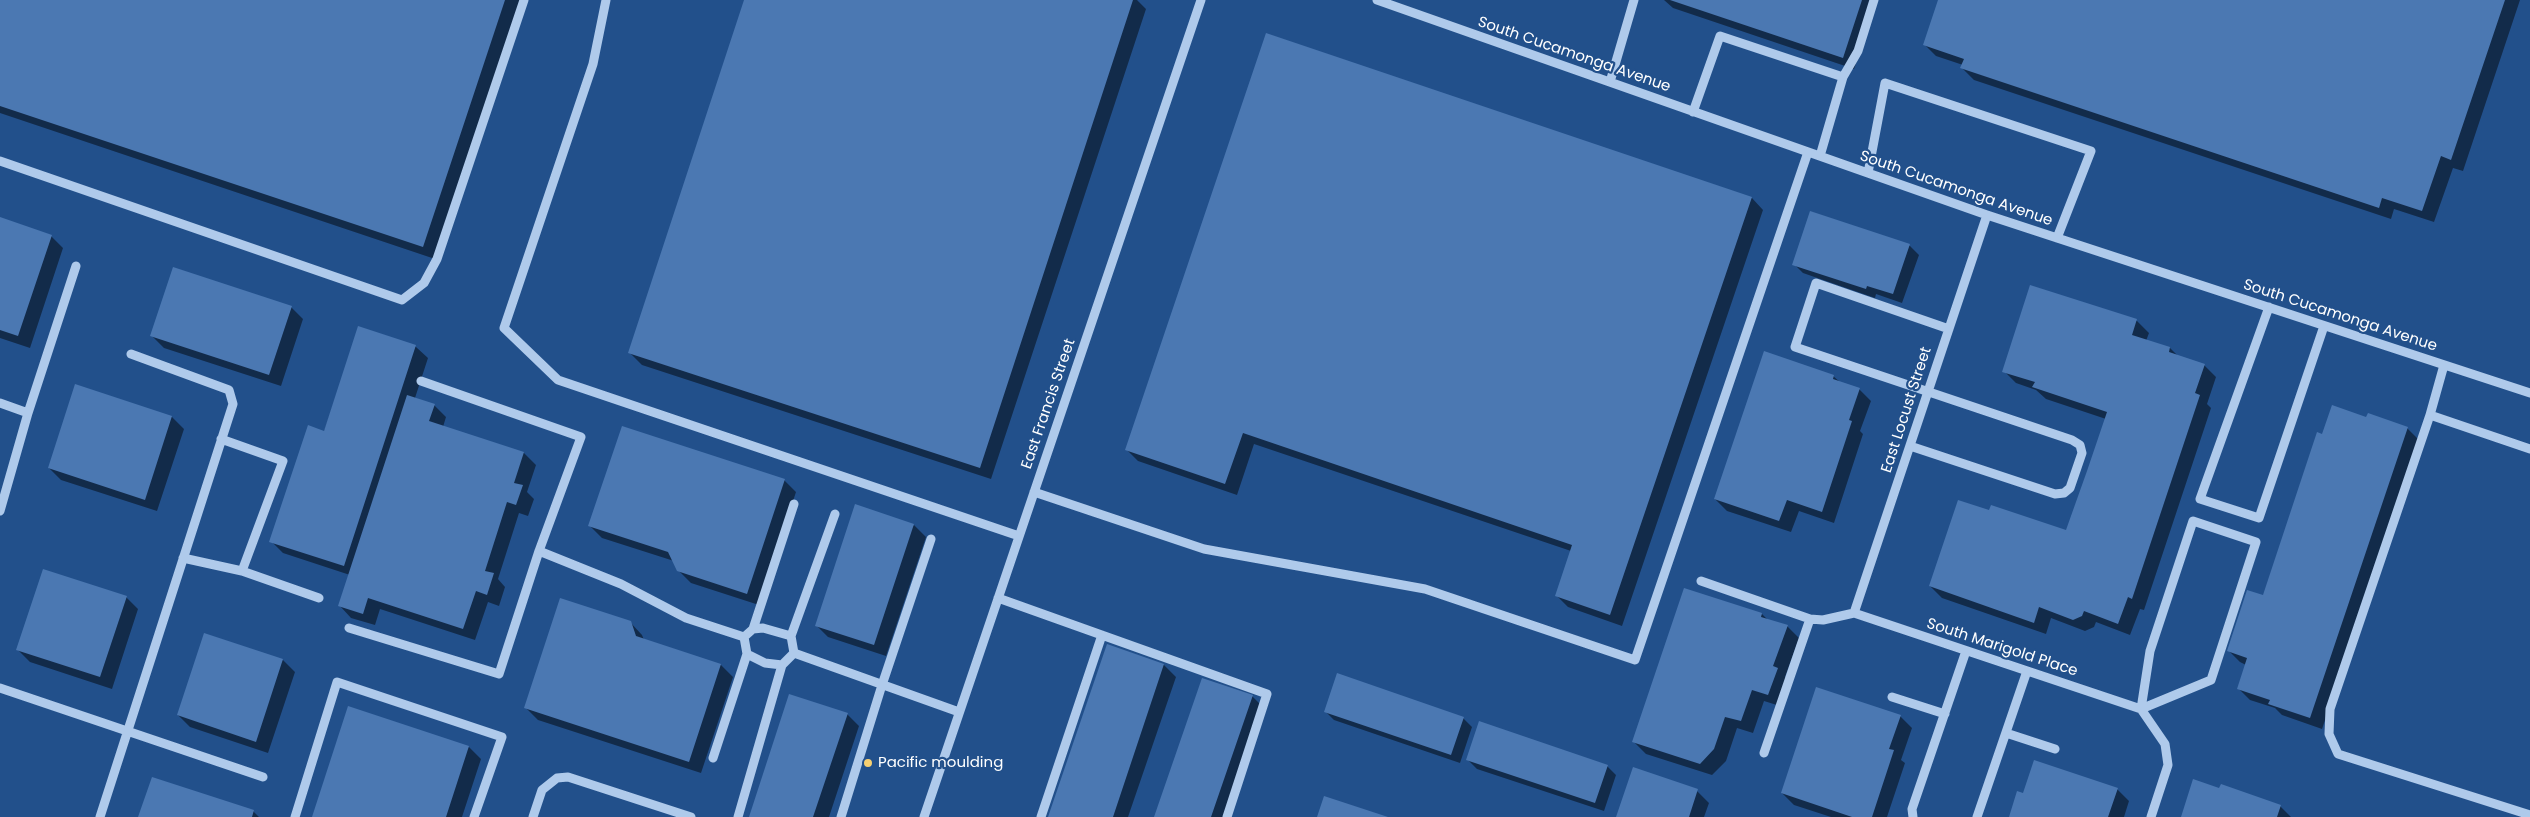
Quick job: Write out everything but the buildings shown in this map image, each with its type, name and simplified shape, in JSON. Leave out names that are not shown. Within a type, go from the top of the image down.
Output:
[{"type":"street","points":[[0,161],[402,300],[424,282],[437,259],[452,221],[524,0]]},
{"type":"street","points":[[606,0],[593,64],[504,328],[558,380],[1019,536]]},
{"type":"street","name":"East Francis Street","points":[[924,817],[1201,0]]},
{"type":"street","name":"South Cucamonga Avenue","points":[[1377,0],[1987,215],[2530,393]]},
{"type":"street","points":[[1610,82],[1634,0]]},
{"type":"street","points":[[1820,156],[1843,77],[1858,51],[1874,0]]},
{"type":"street","points":[[1693,112],[1720,36],[1843,77]]},
{"type":"street","points":[[1868,174],[1885,83],[2091,151],[2057,238]]},
{"type":"street","points":[[1034,492],[1204,549],[1425,588],[1635,660],[1808,152]]},
{"type":"street","name":"East Locust Street","points":[[1854,613],[1987,215]]},
{"type":"street","points":[[0,511],[28,413],[76,266]]},
{"type":"street","points":[[1910,446],[2055,494],[2064,493],[2070,488],[2082,453],[2080,445],[2072,440],[1795,347],[1816,284],[1949,329]]},
{"type":"street","points":[[2269,307],[2200,499],[2259,518],[2324,326]]},
{"type":"street","points":[[100,817],[233,404],[229,390],[131,354]]},
{"type":"street","points":[[2444,365],[2430,415],[2330,710],[2329,734],[2338,754],[2530,815]]},
{"type":"street","points":[[349,628],[499,674],[539,552],[581,437],[421,381]]},
{"type":"street","points":[[0,403],[28,413]]},
{"type":"street","points":[[2430,415],[2530,449]]},
{"type":"street","points":[[221,439],[283,461],[242,571]]},
{"type":"street","points":[[744,637],[753,629],[794,504]]},
{"type":"street","points":[[794,653],[790,636],[835,514]]},
{"type":"street","points":[[2140,709],[2211,680],[2256,542],[2193,521],[2150,651],[2140,709],[2165,744],[2168,765],[2151,817]]},
{"type":"street","points":[[842,817],[882,685],[931,539]]},
{"type":"street","points":[[539,552],[621,584],[686,618],[744,637]]},
{"type":"street","points":[[183,558],[242,571],[319,598]]},
{"type":"street","points":[[1701,581],[1810,618],[1823,620],[1854,613]]},
{"type":"street","points":[[998,598],[1267,694],[1227,817]]},
{"type":"street","name":"South Marigold Place","points":[[1854,613],[2140,709]]},
{"type":"street","points":[[1764,753],[1810,618]]},
{"type":"street","points":[[753,629],[763,628],[790,636]]},
{"type":"street","points":[[1041,817],[1102,635]]},
{"type":"street","points":[[713,758],[747,654],[744,637]]},
{"type":"street","points":[[1914,817],[1912,809],[1966,651]]},
{"type":"street","points":[[794,653],[959,712]]},
{"type":"street","points":[[738,817],[782,665],[794,653]]},
{"type":"street","points":[[747,654],[765,663],[782,665]]},
{"type":"street","points":[[1977,817],[2027,671]]},
{"type":"street","points":[[295,817],[337,682],[502,737],[474,817]]},
{"type":"street","points":[[0,688],[263,777]]},
{"type":"street","points":[[1892,697],[1945,714]]},
{"type":"street","points":[[2006,733],[2055,749]]},
{"type":"street","points":[[533,817],[542,790],[557,778],[568,777],[691,817]]},
{"type":"place","name":"Pacific moulding","points":[[868,763]]}]
